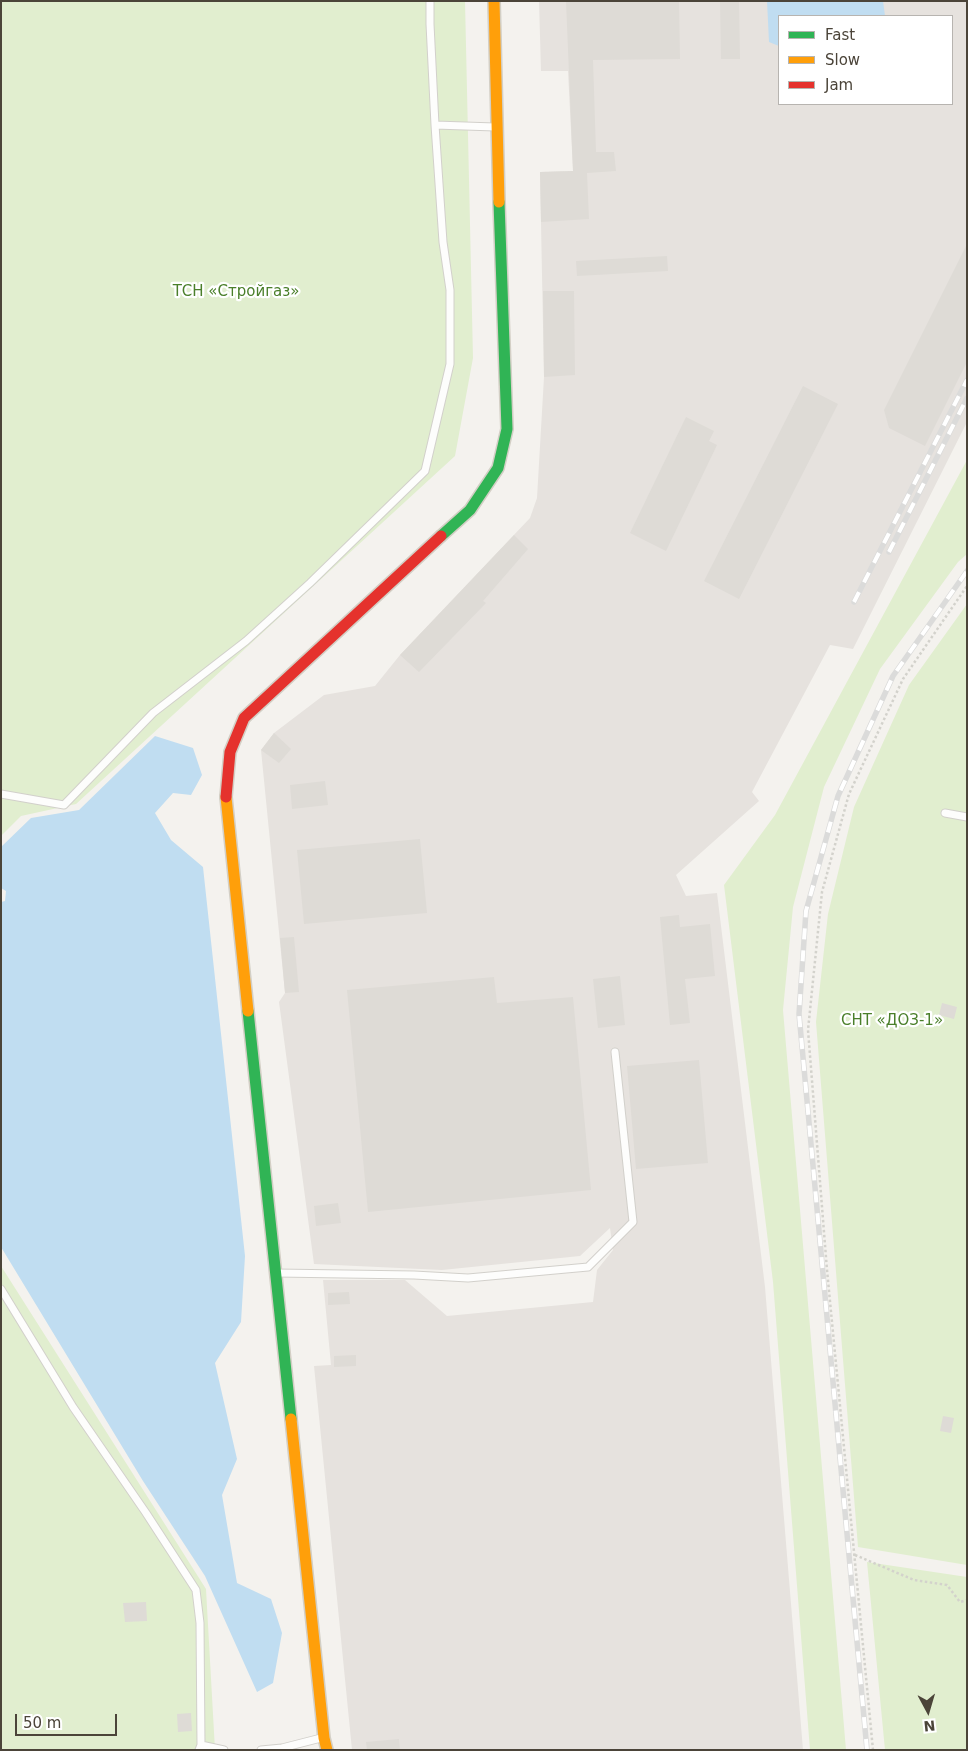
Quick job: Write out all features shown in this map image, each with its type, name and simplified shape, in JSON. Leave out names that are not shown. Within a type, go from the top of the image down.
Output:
[{"type":"street","points":[[327,1750],[324,1738],[226,800],[230,752],[244,718],[470,510],[498,468],[507,429],[496,126],[494,1]]},
{"type":"lane","points":[[1,794],[64,805],[153,713],[246,640],[310,583],[425,471],[450,364],[450,290],[443,242],[435,125],[430,1]]},
{"type":"lane","points":[[435,125],[496,126]]},
{"type":"lane","points":[[945,813],[967,817]]},
{"type":"lane","points":[[276,1273],[414,1275],[468,1278],[588,1267],[633,1222],[615,1052]]},
{"type":"lane","points":[[1,1289],[73,1407],[196,1590],[200,1623],[200,1747],[224,1750]]},
{"type":"lane","points":[[261,1750],[282,1748],[324,1738]]},
{"type":"path","points":[[873,1750],[826,1260],[808,1030],[822,892],[848,794],[903,679],[967,586]]},
{"type":"path","points":[[855,1555],[914,1580],[947,1585],[960,1602],[967,1600]]},
{"type":"shaded area","points":[[539,1],[967,1],[967,422],[853,649],[830,645],[752,792],[759,801],[676,875],[686,896],[717,893],[765,1287],[803,1750],[352,1750],[314,1366],[331,1365],[323,1280],[405,1280],[447,1316],[593,1302],[597,1270],[613,1250],[610,1228],[580,1256],[442,1270],[314,1264],[279,1002],[285,993],[261,750],[274,733],[324,695],[375,686],[400,655],[530,518],[537,498],[544,377],[540,172],[573,171],[568,71],[541,71]]},
{"type":"green space","name":"ТСН «Стройгаз»","points":[[1,1],[465,1],[473,358],[455,456],[76,804],[21,816],[1,836]]},
{"type":"green space","points":[[967,460],[967,554],[958,562],[880,669],[824,787],[793,907],[783,1010],[846,1750],[810,1750],[773,1282],[724,885],[775,815]]},
{"type":"green space","name":"СНТ «ДОЗ-1»","points":[[967,604],[967,1565],[858,1547],[816,1022],[828,914],[854,807],[909,685]]},
{"type":"green space","points":[[1,1266],[206,1589],[215,1750],[1,1750]]},
{"type":"green space","points":[[867,1562],[967,1577],[967,1750],[885,1750]]},
{"type":"water","points":[[767,1],[883,1],[885,15],[778,15],[778,46],[769,42]]},
{"type":"water","points":[[155,736],[193,748],[202,775],[191,795],[173,793],[155,813],[171,840],[203,867],[245,1256],[241,1322],[215,1363],[237,1459],[222,1495],[237,1583],[271,1599],[282,1633],[273,1683],[257,1692],[205,1576],[143,1481],[1,1247],[1,902],[5,901],[6,891],[1,888],[1,847],[31,818],[79,810]]},
{"type":"building","points":[[566,1],[679,1],[680,59],[593,60],[596,152],[614,152],[616,171],[587,173],[589,219],[541,222],[540,172],[573,171]]},
{"type":"building","points":[[720,1],[739,1],[740,59],[721,59]]},
{"type":"building","points":[[967,244],[967,362],[925,446],[889,428],[884,410]]},
{"type":"building","points":[[667,256],[668,271],[577,276],[576,261]]},
{"type":"building","points":[[543,291],[574,291],[575,375],[544,377]]},
{"type":"building","points":[[803,386],[838,404],[739,599],[704,581]]},
{"type":"building","points":[[686,417],[714,431],[709,441],[717,445],[666,551],[630,533]]},
{"type":"building","points":[[514,535],[528,549],[483,601],[486,603],[419,672],[400,655]]},
{"type":"building","points":[[274,733],[291,749],[279,763],[261,750]]},
{"type":"building","points":[[325,781],[328,805],[292,809],[290,785]]},
{"type":"building","points":[[420,839],[427,913],[304,924],[297,850]]},
{"type":"building","points":[[679,915],[680,927],[710,924],[715,976],[685,979],[690,1023],[670,1025],[660,917]]},
{"type":"building","points":[[294,937],[299,992],[285,993],[280,938]]},
{"type":"building","points":[[620,976],[625,1025],[598,1028],[593,979]]},
{"type":"building","points":[[494,977],[497,1003],[573,997],[591,1190],[368,1212],[347,990]]},
{"type":"building","points":[[942,1003],[957,1007],[954,1019],[939,1015]]},
{"type":"building","points":[[699,1060],[708,1163],[636,1169],[627,1066]]},
{"type":"building","points":[[338,1203],[341,1223],[316,1226],[314,1206]]},
{"type":"building","points":[[349,1292],[350,1304],[328,1305],[328,1293]]},
{"type":"building","points":[[356,1355],[356,1366],[334,1367],[334,1356]]},
{"type":"building","points":[[943,1416],[954,1418],[951,1433],[940,1431]]},
{"type":"building","points":[[146,1602],[147,1621],[125,1622],[123,1603]]},
{"type":"building","points":[[191,1713],[192,1731],[178,1732],[177,1714]]},
{"type":"building","points":[[399,1739],[400,1750],[367,1750],[366,1742]]},
{"type":"railway","points":[[854,602],[967,380]]},
{"type":"railway","points":[[889,552],[967,398]]},
{"type":"railway","points":[[867,1750],[799,1014],[806,911],[838,796],[893,676],[967,571]]},
{"type":"traffic: fast","points":[[441,536],[470,510],[498,468],[507,429],[499,202]]},
{"type":"traffic: fast","points":[[248,1011],[291,1419]]},
{"type":"traffic: slow","points":[[494,1],[499,202]]},
{"type":"traffic: slow","points":[[226,797],[248,1011]]},
{"type":"traffic: slow","points":[[291,1419],[324,1738],[327,1750]]},
{"type":"traffic: jam","points":[[226,797],[230,752],[244,718],[441,536]]}]
